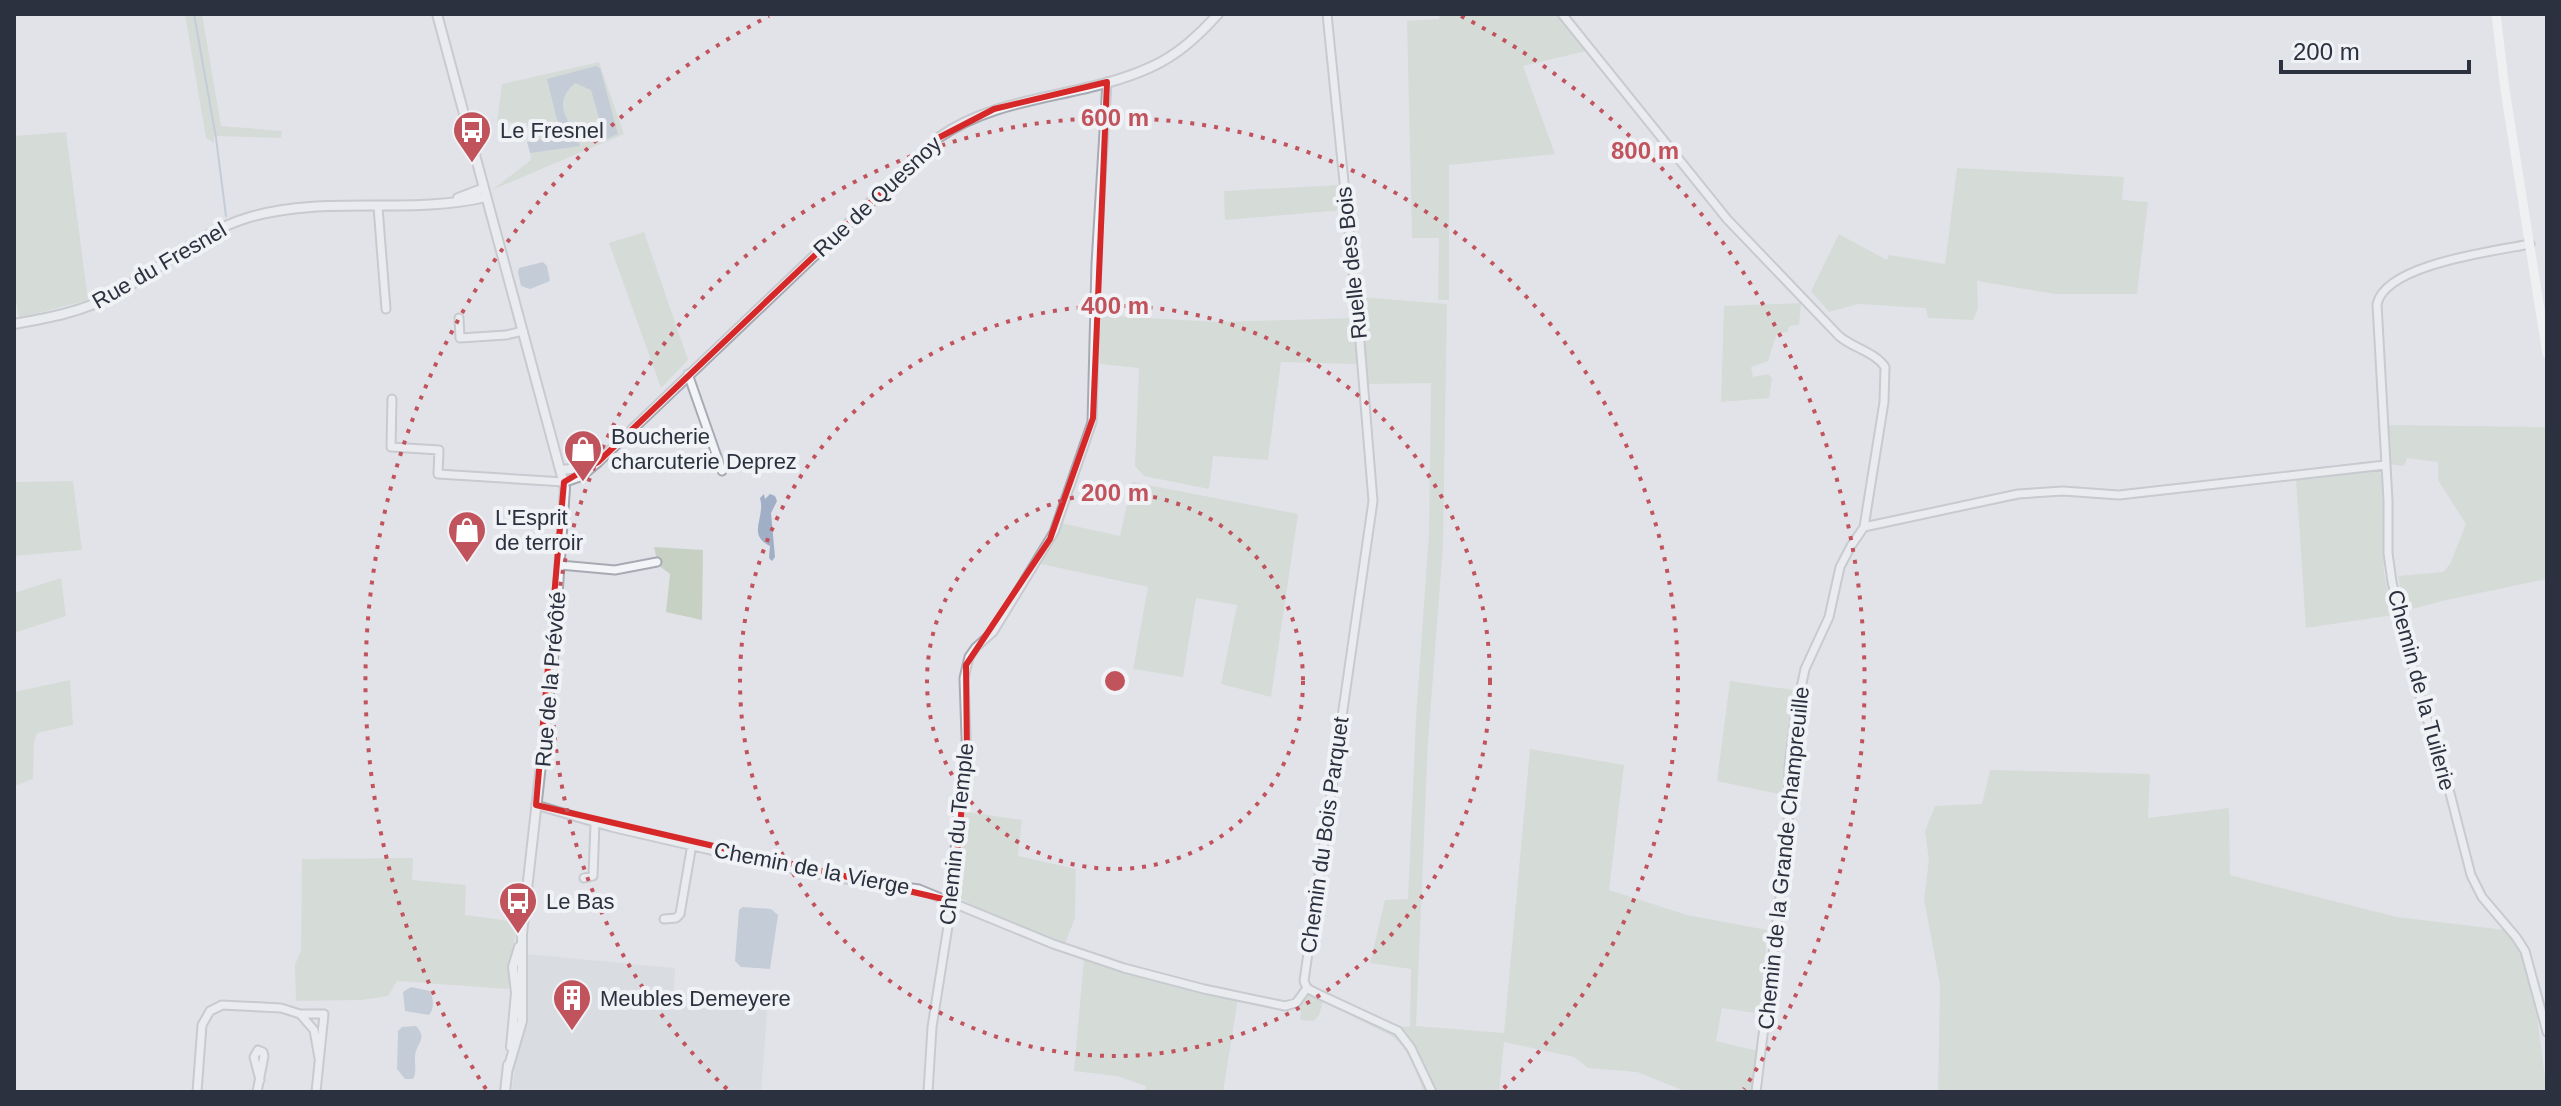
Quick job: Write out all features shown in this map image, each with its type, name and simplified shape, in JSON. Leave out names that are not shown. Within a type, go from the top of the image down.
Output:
[{"type":"main road","points":[[2496,14],[2547,354]]},
{"type":"street","name":"Rue de la Prévôté","points":[[437,14],[564,482],[553,658],[522,934],[513,964],[516,998],[505,1092]]},
{"type":"street","name":"Rue de Quesnoy","points":[[564,482],[586,472],[938,138],[963,122],[994,109],[1137,73],[1170,57],[1195,38],[1218,14]]},
{"type":"street","name":"Ruelle des Bois","points":[[1327,14],[1359,330],[1372,512]]},
{"type":"street","name":"Chemin de la Grande Champreuille","points":[[1562,14],[1719,210],[1845,341],[1878,358],[1885,367],[1884,402],[1864,527],[1840,567],[1829,617],[1807,664],[1800,689],[1790,754],[1788,832],[1756,1092]]},
{"type":"street","name":"Chemin du Temple","points":[[928,1092],[933,1019],[952,901],[958,811],[967,758],[966,665],[973,650],[993,632],[1054,532],[1093,418],[1096,264],[1107,82]]},
{"type":"street","name":"Rue du Fresnel","points":[[14,324],[70,313],[98,303],[205,236],[252,216],[303,208],[447,204],[485,193]]},
{"type":"street","points":[[378,207],[386,309]]},
{"type":"street","name":"Chemin de la Tuilerie","points":[[2530,244],[2433,264],[2392,283],[2380,294],[2377,304],[2391,574],[2422,704],[2443,766],[2471,875],[2482,897],[2523,946],[2547,1032]]},
{"type":"street","points":[[459,318],[460,338],[523,331]]},
{"type":"street","points":[[688,374],[722,471]]},
{"type":"street","points":[[392,399],[391,447],[439,450],[438,474],[564,482]]},
{"type":"street","name":"Rue de Quesnoy","points":[[561,470],[585,466],[625,434]]},
{"type":"street","points":[[1864,527],[2018,494],[2063,491],[2119,495],[2385,465]]},
{"type":"street","name":"Chemin du Bois Parquet","points":[[1307,988],[1304,981],[1305,963],[1372,512]]},
{"type":"street","points":[[560,565],[615,570],[657,562]]},
{"type":"street","name":"Chemin de la Vierge","points":[[536,805],[595,823],[820,874],[919,889],[1063,948],[1136,972],[1190,985],[1285,1006],[1296,1003],[1307,988]]},
{"type":"street","points":[[584,878],[593,876],[595,823]]},
{"type":"street","points":[[664,919],[676,918],[680,914],[692,844]]},
{"type":"street","points":[[1307,988],[1350,1011],[1398,1031],[1411,1048],[1432,1092]]},
{"type":"street","points":[[197,1092],[202,1028],[210,1011],[230,1004],[281,1008],[300,1014],[325,1010],[316,1092]]},
{"type":"street","points":[[300,1014],[314,1030],[319,1058]]},
{"type":"street","points":[[257,1092],[260,1080]]},
{"type":"highlighted area","points":[[1107,82],[1093,418],[1050,539],[966,665],[967,758],[952,901],[536,805],[564,482],[598,462],[938,138],[994,109]]},
{"type":"shaded area","points":[[526,954],[675,968],[674,992],[768,1000],[761,1092],[512,1092],[516,1053],[524,1029],[527,1002]]},
{"type":"green space","points":[[185,14],[202,14],[221,126],[282,131],[281,138],[214,136],[214,143],[206,138]]},
{"type":"green space","points":[[1440,14],[1558,14],[1586,51],[1523,66],[1555,154],[1449,165],[1449,300],[1438,300],[1439,238],[1412,238],[1407,21],[1439,19]]},
{"type":"green space","points":[[599,62],[624,134],[492,190],[531,160],[527,123],[497,122],[502,84]]},
{"type":"green space","points":[[66,132],[88,300],[19,318],[14,289],[14,136]]},
{"type":"green space","points":[[1957,168],[2124,177],[2122,200],[2148,202],[2137,294],[2055,294],[1977,281],[1978,309],[1973,320],[1928,318],[1926,308],[1858,304],[1829,312],[1811,291],[1839,234],[1887,260],[1889,255],[1945,264]]},
{"type":"green space","points":[[1341,185],[1343,210],[1225,220],[1224,191]]},
{"type":"green space","points":[[644,232],[688,360],[661,388],[609,243]]},
{"type":"green space","points":[[1360,297],[1447,304],[1443,546],[1428,742],[1416,1026],[1504,1033],[1530,749],[1624,765],[1609,890],[1687,915],[1767,930],[1762,1014],[1722,1008],[1716,1041],[1758,1051],[1752,1092],[1682,1092],[1637,1072],[1588,1068],[1574,1057],[1504,1042],[1499,1092],[1424,1092],[1407,1053],[1390,1035],[1323,1002],[1314,1021],[1300,1020],[1298,1004],[1312,989],[1372,1019],[1410,1027],[1411,969],[1370,963],[1385,900],[1408,899],[1429,533],[1431,383],[1367,384]]},
{"type":"green space","points":[[1801,303],[1799,325],[1789,326],[1788,332],[1777,333],[1768,361],[1751,367],[1753,377],[1768,374],[1772,378],[1769,398],[1721,402],[1724,306]]},
{"type":"green space","points":[[1098,315],[1217,322],[1353,318],[1357,364],[1281,362],[1268,460],[1213,456],[1209,489],[1144,476],[1135,466],[1139,368],[1100,364]]},
{"type":"green space","points":[[2388,425],[2547,427],[2547,579],[2405,611],[2398,576],[2443,572],[2450,564],[2466,524],[2438,480],[2438,462],[2407,458],[2404,466],[2388,464]]},
{"type":"green space","points":[[2377,469],[2382,476],[2384,573],[2393,615],[2306,628],[2296,479]]},
{"type":"green space","points":[[73,481],[82,550],[14,556],[14,482]]},
{"type":"green space","points":[[1132,482],[1298,514],[1271,697],[1221,684],[1237,605],[1196,598],[1183,677],[1133,669],[1148,587],[1041,564],[1061,523],[1120,536]]},
{"type":"green space","points":[[654,547],[703,550],[702,620],[666,612],[670,574],[658,565]]},
{"type":"green space","points":[[61,578],[66,616],[14,633],[14,593]]},
{"type":"green space","points":[[70,680],[73,725],[37,733],[33,779],[14,786],[14,692]]},
{"type":"green space","points":[[1730,681],[1793,690],[1784,795],[1717,781]]},
{"type":"green space","points":[[1990,770],[2150,774],[2148,818],[2229,808],[2230,875],[2397,917],[2505,930],[2521,952],[2537,1017],[2547,1092],[1938,1092],[1940,985],[1924,899],[1929,860],[1925,831],[1935,806],[1982,804]]},
{"type":"green space","points":[[961,811],[1022,820],[1018,856],[1076,869],[1075,918],[1065,944],[966,903],[957,895]]},
{"type":"green space","points":[[413,858],[412,880],[466,885],[465,915],[517,922],[508,989],[397,981],[388,996],[362,1000],[296,1001],[295,965],[301,950],[302,859]]},
{"type":"green space","points":[[1084,959],[1154,981],[1238,999],[1223,1092],[1145,1092],[1146,1086],[1117,1076],[1074,1071]]},
{"type":"water","points":[[596,66],[600,68],[618,134],[596,143],[590,142],[588,136],[599,118],[591,90],[575,83],[567,91],[563,106],[580,146],[530,153],[527,142],[561,136],[547,79]]},
{"type":"water","points":[[543,262],[550,281],[530,289],[521,286],[519,268]]},
{"type":"water","points":[[764,494],[765,499],[770,494],[777,501],[771,513],[775,557],[772,561],[769,558],[770,546],[758,531],[760,498]]},
{"type":"water","points":[[743,907],[771,909],[778,915],[770,969],[741,967],[735,961],[739,910]]},
{"type":"water","points":[[411,987],[430,991],[433,1006],[429,1015],[405,1011],[403,992]]},
{"type":"water","points":[[416,1026],[421,1036],[415,1055],[415,1072],[413,1079],[405,1079],[397,1069],[398,1031],[402,1027]]},
{"type":"waterway","points":[[194,14],[226,216]]},
{"type":"place","name":"Le Fresnel","points":[[472,164]]},
{"type":"place","name":"Boucherie charcuterie Deprez","points":[[583,483]]},
{"type":"place","name":"L'Esprit de terroir","points":[[467,564]]},
{"type":"place","name":"Le Bas","points":[[518,935]]},
{"type":"place","name":"Meubles Demeyere","points":[[572,1032]]}]
